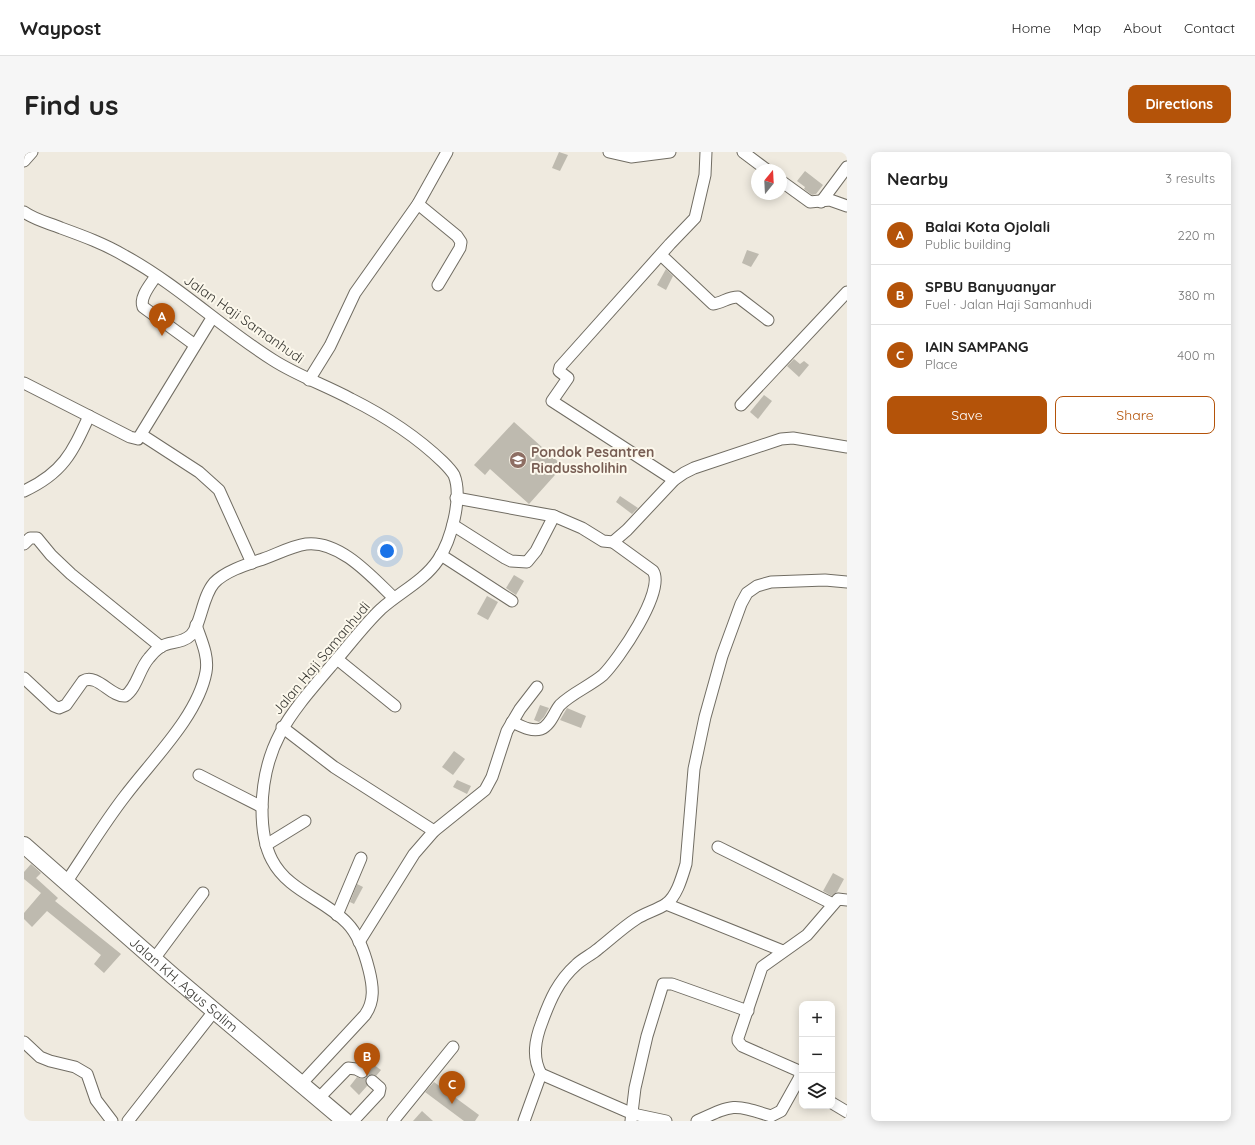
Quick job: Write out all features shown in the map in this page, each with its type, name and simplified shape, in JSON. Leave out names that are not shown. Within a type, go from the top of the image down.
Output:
[{"type":"highway","name":"Jalan KH. Agus Salim","points":[[24,845],[67,881],[154,959],[345,1121]]},
{"type":"street","points":[[24,162],[32,152]]},
{"type":"street","points":[[309,380],[330,346],[355,292],[418,204],[447,152]]},
{"type":"street","points":[[609,152],[632,157],[670,152]]},
{"type":"street","points":[[674,480],[552,401],[568,378],[559,371],[559,369],[695,218],[705,174],[706,152]]},
{"type":"street","points":[[743,152],[759,164]]},
{"type":"street","points":[[821,202],[847,167]]},
{"type":"street","points":[[787,186],[806,201],[821,202],[830,200],[847,206]]},
{"type":"street","points":[[418,204],[457,236],[461,242],[460,248],[438,285]]},
{"type":"street","name":"Jalan Haji Samanhudi","points":[[24,212],[42,221],[111,248],[156,276],[269,358],[309,380],[370,409],[430,451],[450,470],[454,476],[456,498],[453,524],[441,555],[419,581],[394,598],[365,624],[301,701],[282,727],[268,761],[262,807],[266,845],[272,860],[280,872],[295,887],[337,914],[354,932],[370,974],[372,992],[371,1006],[353,1030],[301,1084]]},
{"type":"street","points":[[661,255],[713,304],[720,303],[732,297],[738,297],[768,320]]},
{"type":"street","points":[[156,276],[141,300],[143,307],[195,345]]},
{"type":"street","points":[[741,405],[847,292]]},
{"type":"street","points":[[24,383],[133,439],[138,439],[142,435],[212,318]]},
{"type":"street","points":[[24,491],[49,478],[59,468],[75,446],[89,416]]},
{"type":"street","points":[[142,435],[199,472],[219,490],[252,563]]},
{"type":"street","points":[[613,542],[627,530],[674,480],[694,468],[747,452],[782,439],[793,438],[847,447]]},
{"type":"street","points":[[456,498],[554,516],[582,528],[603,541],[613,542],[653,571],[656,577],[654,591],[632,638],[618,658],[602,675],[560,705],[546,726],[534,730],[512,722]]},
{"type":"street","points":[[453,524],[505,558],[511,561],[527,562],[536,551],[554,516]]},
{"type":"street","points":[[24,544],[30,538],[37,538],[51,555],[71,574],[161,647]]},
{"type":"street","points":[[24,678],[54,706],[59,708],[66,705],[86,679],[95,681],[118,695],[125,696],[131,690],[146,662],[161,647],[187,638],[192,634],[204,601],[214,584],[225,576],[252,563],[300,545],[310,544],[319,546],[349,556],[394,598]]},
{"type":"street","points":[[441,555],[512,601]]},
{"type":"street","points":[[666,1121],[632,1117],[541,1074],[536,1064],[534,1051],[539,1030],[551,997],[561,981],[576,965],[636,919],[666,904],[682,879],[686,864],[694,769],[703,724],[722,656],[741,604],[747,594],[757,586],[771,582],[825,580],[847,582]]},
{"type":"street","points":[[67,881],[125,796],[169,742],[194,703],[203,685],[207,660],[196,625]]},
{"type":"street","points":[[337,659],[395,706]]},
{"type":"street","points":[[359,942],[414,854],[434,831],[485,790],[492,777],[503,742],[512,722],[537,687]]},
{"type":"street","points":[[282,727],[334,767],[434,831]]},
{"type":"street","points":[[199,775],[262,807]]},
{"type":"street","points":[[266,845],[305,821]]},
{"type":"street","points":[[718,847],[833,904]]},
{"type":"street","points":[[337,914],[361,858]]},
{"type":"street","points":[[154,959],[204,893]]},
{"type":"street","points":[[799,1073],[796,1069],[739,1044],[738,1038],[762,967],[807,935],[838,899],[847,900]]},
{"type":"street","points":[[666,904],[783,951]]},
{"type":"street","points":[[632,1117],[635,1088],[647,1036],[663,984],[672,984],[748,1012]]},
{"type":"street","points":[[128,1121],[215,1010]]},
{"type":"street","points":[[24,1042],[40,1057],[75,1067],[87,1074],[96,1100],[112,1121]]},
{"type":"street","points":[[393,1121],[453,1046]]},
{"type":"street","points":[[318,1099],[348,1068],[356,1069],[362,1072]]},
{"type":"street","points":[[524,1121],[541,1074]]},
{"type":"street","points":[[353,1121],[379,1093],[380,1088],[372,1081]]},
{"type":"street","points":[[697,1121],[730,1107],[743,1107],[771,1116],[777,1114],[781,1111],[799,1085]]},
{"type":"street","points":[[835,1105],[847,1112]]},
{"type":"building","points":[[559,152],[568,155],[560,171],[552,168]]},
{"type":"building","points":[[805,171],[823,185],[816,194],[812,195],[797,181]]},
{"type":"building","points":[[747,250],[759,254],[751,267],[742,263]]},
{"type":"building","points":[[666,269],[673,276],[666,290],[657,285]]},
{"type":"building","points":[[794,359],[800,364],[804,361],[809,365],[799,377],[787,366]]},
{"type":"building","points":[[764,395],[772,401],[758,419],[750,412]]},
{"type":"building","name":"Pondok Pesantren Riadussholihin","points":[[514,422],[563,466],[529,504],[490,469],[485,475],[474,465]]},
{"type":"building","points":[[620,496],[638,508],[632,514],[616,502]]},
{"type":"building","points":[[514,575],[524,581],[516,595],[506,588]]},
{"type":"building","points":[[487,596],[498,602],[488,620],[477,614]]},
{"type":"building","points":[[540,705],[549,708],[539,722],[534,720]]},
{"type":"building","points":[[567,708],[586,716],[581,728],[560,720]]},
{"type":"building","points":[[454,751],[465,759],[453,775],[442,767]]},
{"type":"building","points":[[457,780],[471,786],[467,794],[453,787]]},
{"type":"building","points":[[31,864],[41,873],[36,878],[58,898],[55,901],[121,954],[104,973],[94,964],[101,955],[47,911],[32,927],[24,919],[24,913],[41,893],[24,879],[24,872]]},
{"type":"building","points":[[833,873],[844,879],[837,892],[832,896],[823,891]]},
{"type":"building","points":[[357,884],[363,887],[354,904],[350,902]]},
{"type":"building","points":[[370,1062],[381,1070],[376,1076],[368,1075],[369,1071],[366,1067]]},
{"type":"building","points":[[357,1077],[362,1079],[366,1078],[367,1086],[359,1095],[350,1086]]},
{"type":"building","points":[[434,1082],[479,1115],[475,1121],[464,1121],[425,1092]]},
{"type":"building","points":[[422,1111],[433,1121],[413,1121]]},
{"type":"place","name":"Balai Kota Ojolali","points":[[162,336]]},
{"type":"place","name":"Pondok Pesantren Riadussholihin","points":[[518,460]]},
{"type":"place","name":"SPBU Banyuanyar","points":[[367,1076]]},
{"type":"place","name":"IAIN SAMPANG","points":[[452,1104]]}]
